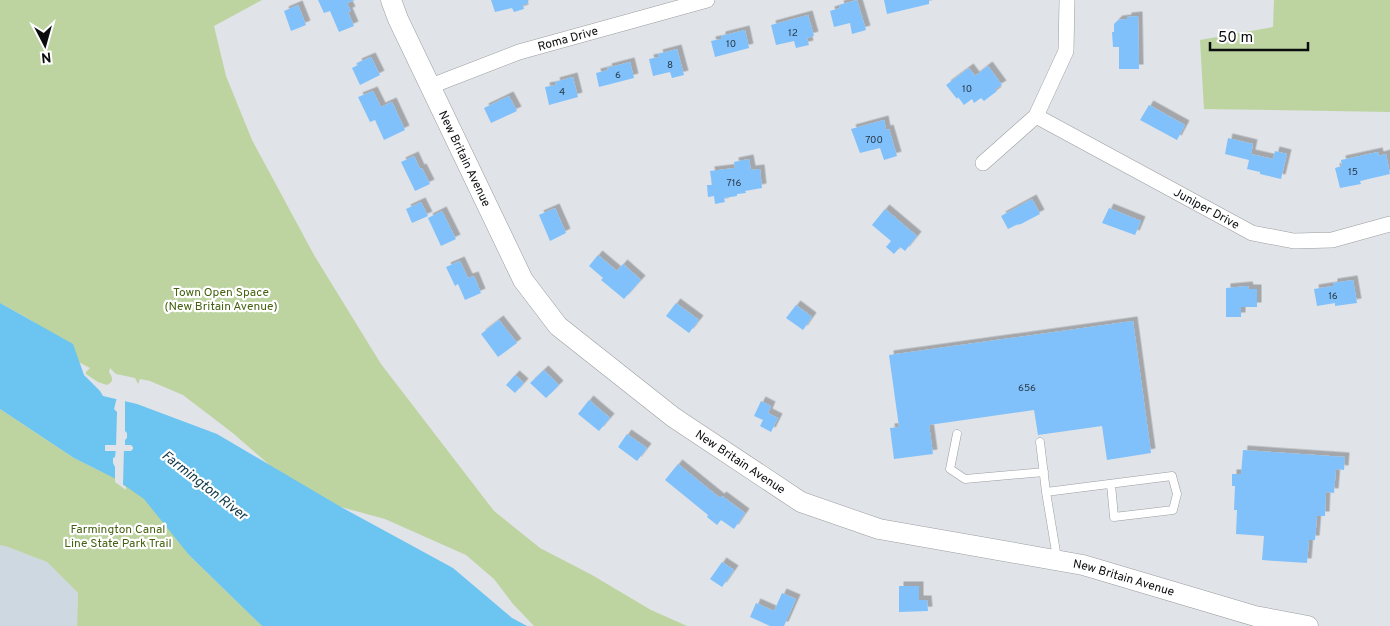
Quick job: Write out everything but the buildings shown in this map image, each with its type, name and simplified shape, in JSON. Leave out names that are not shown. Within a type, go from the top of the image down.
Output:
[{"type":"street","name":"New Britain Avenue","points":[[391,0],[398,19],[523,280],[558,326],[673,417],[801,502],[879,529],[1083,565],[1255,616],[1308,626]]},
{"type":"street","name":"Roma Drive","points":[[431,86],[519,52],[707,0]]},
{"type":"street","points":[[983,163],[1036,116],[1066,52],[1067,0]]},
{"type":"street","name":"Juniper Drive","points":[[1036,116],[1252,233],[1294,241],[1332,240],[1390,224]]},
{"type":"lane","points":[[957,434],[950,469],[965,480],[1044,472]]},
{"type":"lane","points":[[1040,442],[1057,560]]},
{"type":"lane","points":[[1046,492],[1172,476],[1177,494],[1173,510],[1114,517],[1111,484]]},
{"type":"shaded area","points":[[0,545],[47,562],[78,593],[77,626],[0,626]]},
{"type":"green space","name":"Town Open Space (New Britain Avenue)","points":[[0,0],[262,0],[214,26],[226,76],[252,140],[314,255],[381,364],[494,511],[540,548],[592,575],[651,610],[687,626],[534,626],[513,604],[494,579],[466,555],[385,519],[305,496],[234,434],[183,395],[150,381],[140,379],[138,384],[135,378],[116,374],[110,368],[111,383],[107,385],[98,382],[86,374],[90,368],[67,356],[34,322],[0,303]]},
{"type":"green space","points":[[1274,0],[1390,0],[1390,112],[1204,109],[1200,40],[1273,27]]},
{"type":"green space","name":"Farmington Canal Line State Park Trail","points":[[0,409],[74,458],[102,472],[130,468],[189,555],[262,626],[77,626],[78,593],[47,562],[0,545]]},
{"type":"water","name":"Farmington River","points":[[0,303],[73,344],[84,375],[103,396],[137,404],[217,434],[341,507],[453,568],[512,618],[527,626],[262,626],[189,555],[144,499],[114,478],[74,458],[0,409]],"holes":[[[105,445],[131,445],[133,447],[131,451],[105,451]]]},
{"type":"pier","points":[[117,397],[125,399],[125,431],[127,438],[125,440],[125,448],[116,447],[117,412],[114,409]]},
{"type":"pier","points":[[116,448],[124,448],[123,485],[126,487],[126,490],[115,482],[113,458],[115,457]]}]
